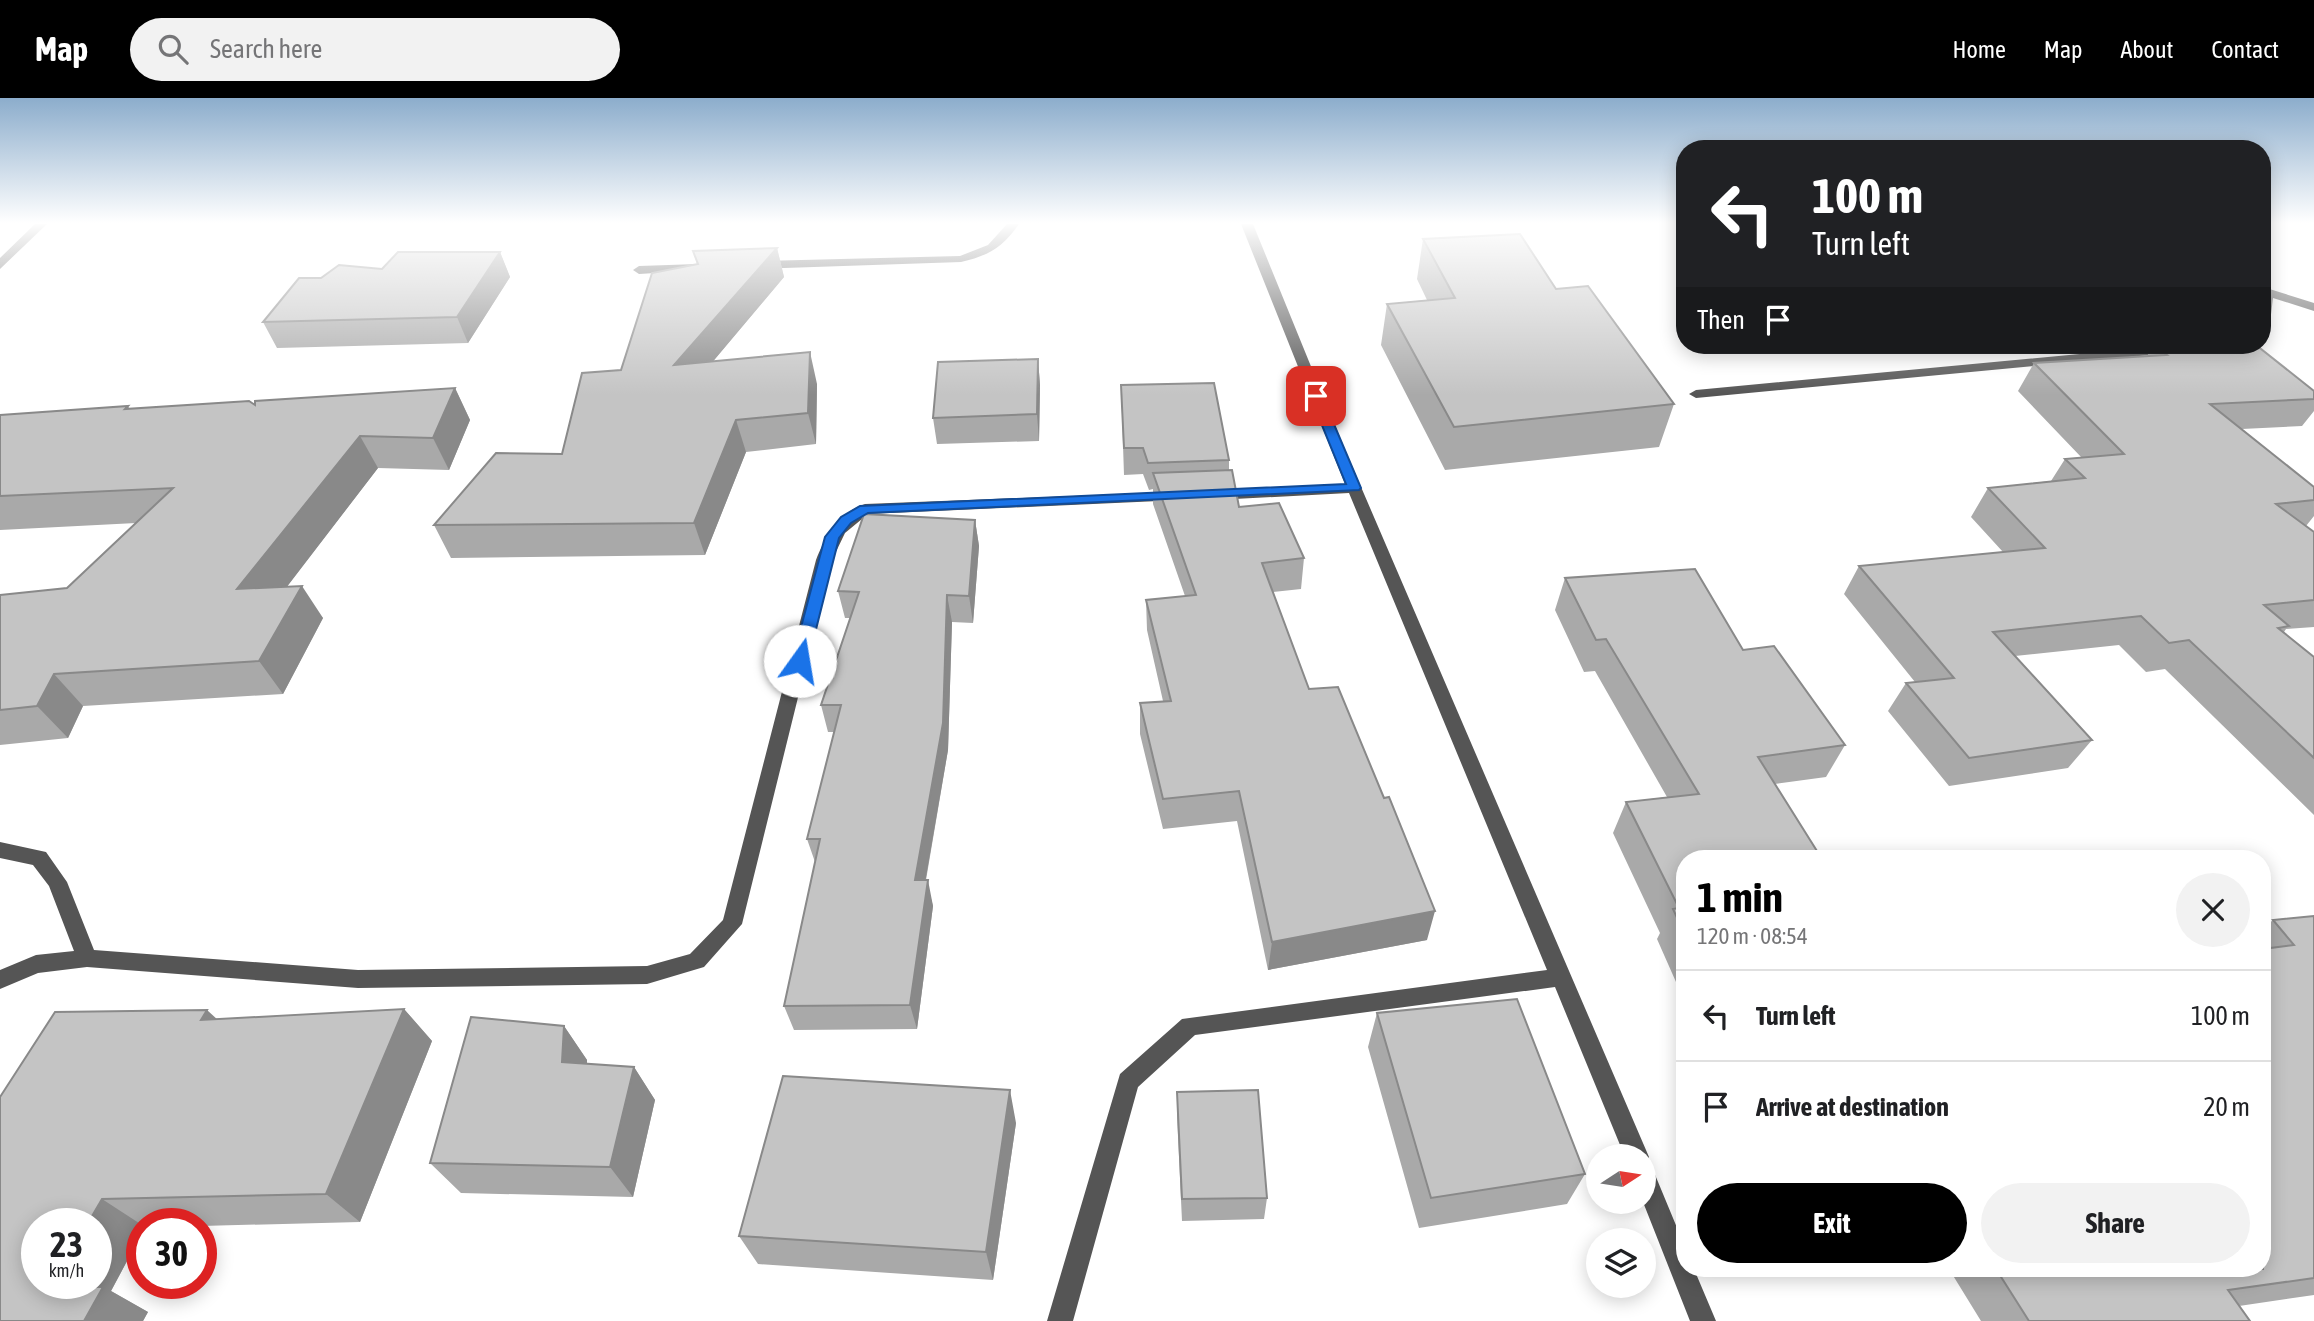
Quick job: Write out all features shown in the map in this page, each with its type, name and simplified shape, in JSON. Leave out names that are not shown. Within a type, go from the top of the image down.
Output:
[{"type":"street","points":[[1270,281],[1632,1144]]},
{"type":"street","points":[[2271,294],[2314,307]]},
{"type":"street","points":[[1696,394],[2118,354]]},
{"type":"street","points":[[0,979],[36,964],[87,958],[358,979],[647,975],[697,961],[732,924],[824,560],[832,537],[846,520],[865,509],[1355,488]]},
{"type":"street","points":[[0,850],[39,858],[57,882],[87,958]]},
{"type":"street","points":[[1060,1321],[1128,1081],[1190,1026],[1562,977]]},
{"type":"street","points":[[1656,1205],[1676,1254]]},
{"type":"street","points":[[1685,1277],[1703,1321]]},
{"type":"building","points":[[296,281],[481,281],[457,317],[263,322]]},
{"type":"building","points":[[649,281],[748,281],[674,365],[810,352],[808,413],[736,420],[694,523],[434,525],[496,453],[562,454],[582,373],[621,370]]},
{"type":"building","points":[[1446,281],[1551,281],[1556,289],[1588,286],[1674,404],[1454,427],[1387,304],[1455,298]]},
{"type":"building","points":[[2267,354],[2314,391],[2314,399],[2210,404],[2314,487],[2314,500],[2276,504],[2314,532],[2314,600],[2264,605],[2289,626],[2278,628],[2314,657],[2314,758],[2189,640],[2169,643],[2141,616],[1993,632],[2092,740],[1969,758],[1906,683],[1954,678],[1859,566],[2045,548],[1988,488],[2085,478],[2065,459],[2124,454],[2034,363],[2167,355]]},
{"type":"building","points":[[1038,359],[1037,414],[933,418],[938,362]]},
{"type":"building","points":[[1214,383],[1229,460],[1148,463],[1143,448],[1124,448],[1121,385]]},
{"type":"building","points":[[455,388],[433,438],[360,436],[237,589],[302,586],[259,661],[54,674],[37,706],[0,710],[0,595],[67,588],[173,488],[0,496],[0,415],[249,401],[255,405],[255,401]]},
{"type":"building","points":[[1232,470],[1239,507],[1279,503],[1304,558],[1262,563],[1309,689],[1338,687],[1384,798],[1389,797],[1435,911],[1272,942],[1239,791],[1163,799],[1140,703],[1171,701],[1146,600],[1196,595],[1153,473]]},
{"type":"building","points":[[864,514],[975,520],[969,596],[947,595],[943,723],[915,880],[928,880],[910,1005],[784,1006],[820,839],[807,839],[841,705],[821,705],[859,592],[838,591]]},
{"type":"building","points":[[1695,569],[1743,650],[1774,646],[1845,745],[1758,757],[1816,850],[1676,850],[1676,902],[1626,802],[1699,794],[1606,639],[1596,640],[1565,578]]},
{"type":"building","points":[[2314,916],[2314,1278],[2228,1290],[2250,1321],[2029,1321],[2001,1277],[2271,1277],[2271,948],[2294,945],[2273,920]]},
{"type":"building","points":[[1517,999],[1585,1174],[1431,1198],[1377,1013]]},
{"type":"building","points":[[404,1009],[326,1194],[102,1199],[97,1208],[21,1208],[21,1299],[96,1299],[84,1321],[0,1321],[0,1097],[55,1012],[207,1010],[201,1020]]},
{"type":"building","points":[[471,1017],[564,1026],[562,1062],[634,1067],[610,1167],[430,1163]]},
{"type":"building","points":[[783,1076],[1010,1090],[986,1252],[739,1236]]},
{"type":"building","points":[[1258,1090],[1267,1198],[1182,1199],[1177,1092]]},
{"type":"route","points":[[800,661],[832,537],[846,520],[865,509],[1134,500],[1355,488],[1316,396]]}]
